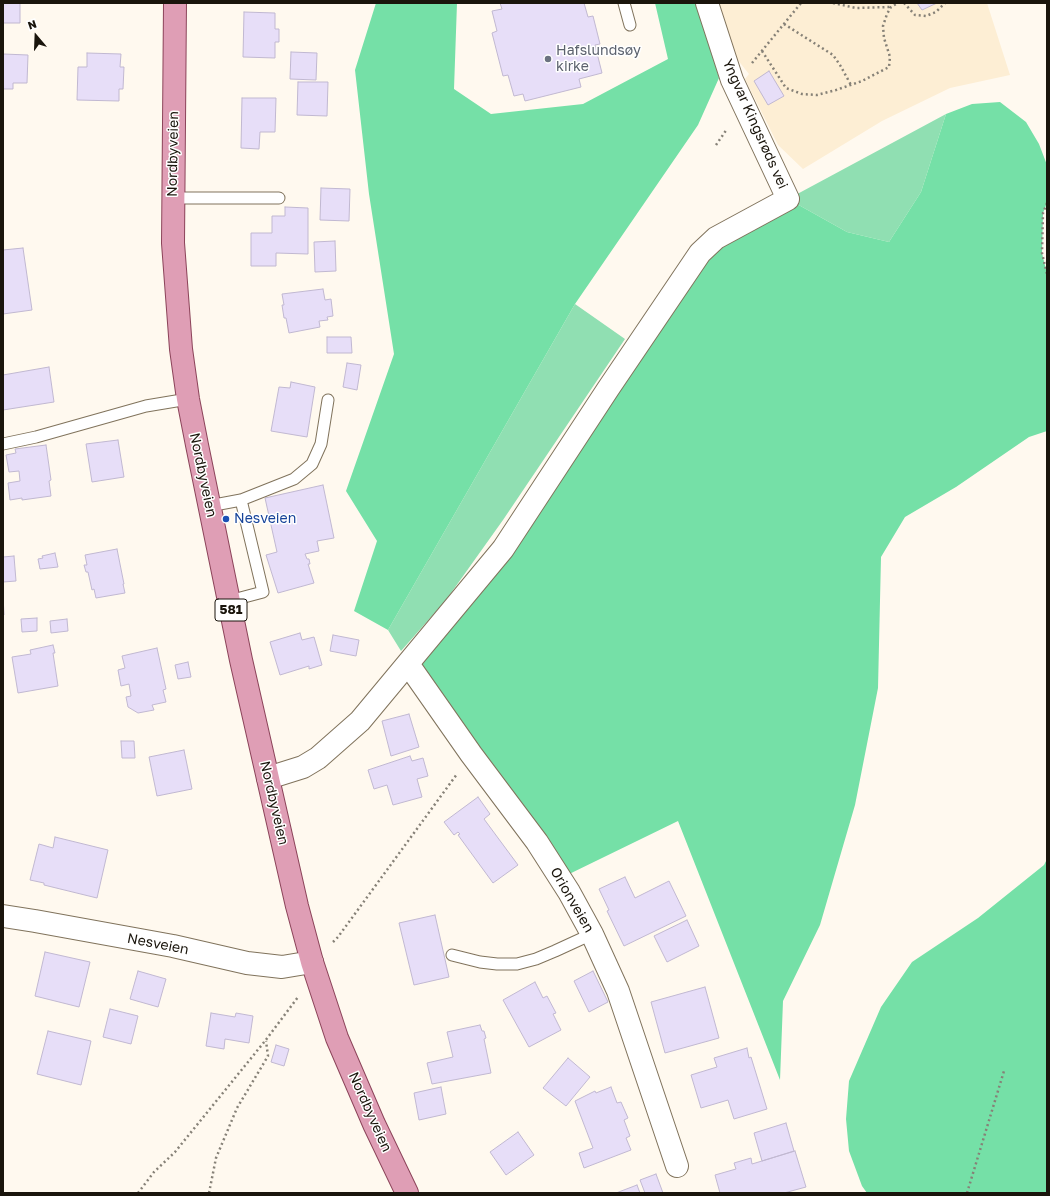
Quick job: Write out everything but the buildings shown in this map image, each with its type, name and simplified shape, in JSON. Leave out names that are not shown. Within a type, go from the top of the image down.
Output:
[{"type":"main road","name":"Nordbyveien","points":[[175,3],[173,243],[181,349],[188,399],[229,601],[268,778],[312,962],[337,1038],[368,1110],[407,1193]]},
{"type":"street","name":"Yngvar Kingsrøds vei","points":[[408,664],[503,549],[608,389],[700,254],[721,235],[788,199],[732,80],[707,3]]},
{"type":"street","name":"Orionveien","points":[[408,664],[471,754],[537,842],[569,892],[592,934],[618,991],[677,1166]]},
{"type":"street","points":[[268,778],[303,767],[318,758],[360,721],[408,664]]},
{"type":"street","name":"Nesveien","points":[[3,916],[35,920],[173,946],[247,963],[282,967],[312,962]]},
{"type":"lane","points":[[624,3],[630,25]]},
{"type":"lane","points":[[173,198],[279,198]]},
{"type":"lane","points":[[3,444],[36,437],[146,406],[188,399]]},
{"type":"lane","points":[[209,506],[241,500],[294,479],[312,464],[321,444],[328,400]]},
{"type":"lane","points":[[229,601],[263,592],[241,500]]},
{"type":"lane","points":[[452,955],[480,962],[517,964],[536,959],[592,934]]},
{"type":"path","points":[[732,80],[746,70],[801,3]]},
{"type":"path","points":[[833,3],[856,8],[891,7]]},
{"type":"path","points":[[762,51],[786,88],[792,92],[817,95],[851,85],[862,81],[888,67],[890,57],[884,38],[884,26],[886,14],[891,7],[898,3]]},
{"type":"path","points":[[904,3],[915,15],[926,16],[936,12],[945,3]]},
{"type":"path","points":[[784,24],[833,55],[851,85]]},
{"type":"path","points":[[1047,203],[1043,213],[1042,253],[1047,274]]},
{"type":"path","points":[[312,962],[338,937],[471,754]]},
{"type":"path","points":[[138,1193],[154,1172],[175,1152],[265,1041],[298,997]]},
{"type":"path","points":[[209,1193],[216,1158],[237,1108],[268,1056],[265,1041]]},
{"type":"path","points":[[967,1193],[1004,1071]]},
{"type":"shaded area","points":[[719,3],[987,3],[1010,75],[950,88],[882,121],[803,169],[778,145],[745,79],[749,74],[737,59]]},
{"type":"green space","points":[[376,3],[457,3],[454,89],[491,114],[583,104],[668,59],[655,3],[698,3],[719,78],[698,125],[575,304],[388,630],[354,611],[377,541],[346,491],[394,354],[369,194],[355,70]]},
{"type":"green space","points":[[1000,102],[1026,122],[1039,144],[1047,165],[1047,203],[1043,213],[1042,253],[1047,274],[1047,431],[1029,437],[956,487],[905,517],[881,557],[878,688],[855,805],[820,925],[783,1001],[780,1080],[678,821],[561,878],[409,664],[700,253],[788,199],[847,232],[889,242],[921,192],[946,114],[972,104]]},
{"type":"green space","points":[[946,114],[921,192],[889,242],[847,232],[788,199]]},
{"type":"green space","points":[[575,304],[625,339],[503,520],[446,600],[401,651],[388,630]]},
{"type":"green space","points":[[1047,859],[1047,1193],[867,1193],[862,1186],[849,1151],[846,1119],[849,1081],[881,1007],[912,962],[978,918],[1044,865]]},
{"type":"place","name":"Hafslundsøy kirke","points":[[548,59]]},
{"type":"place","name":"Nesveien","points":[[226,519]]}]
